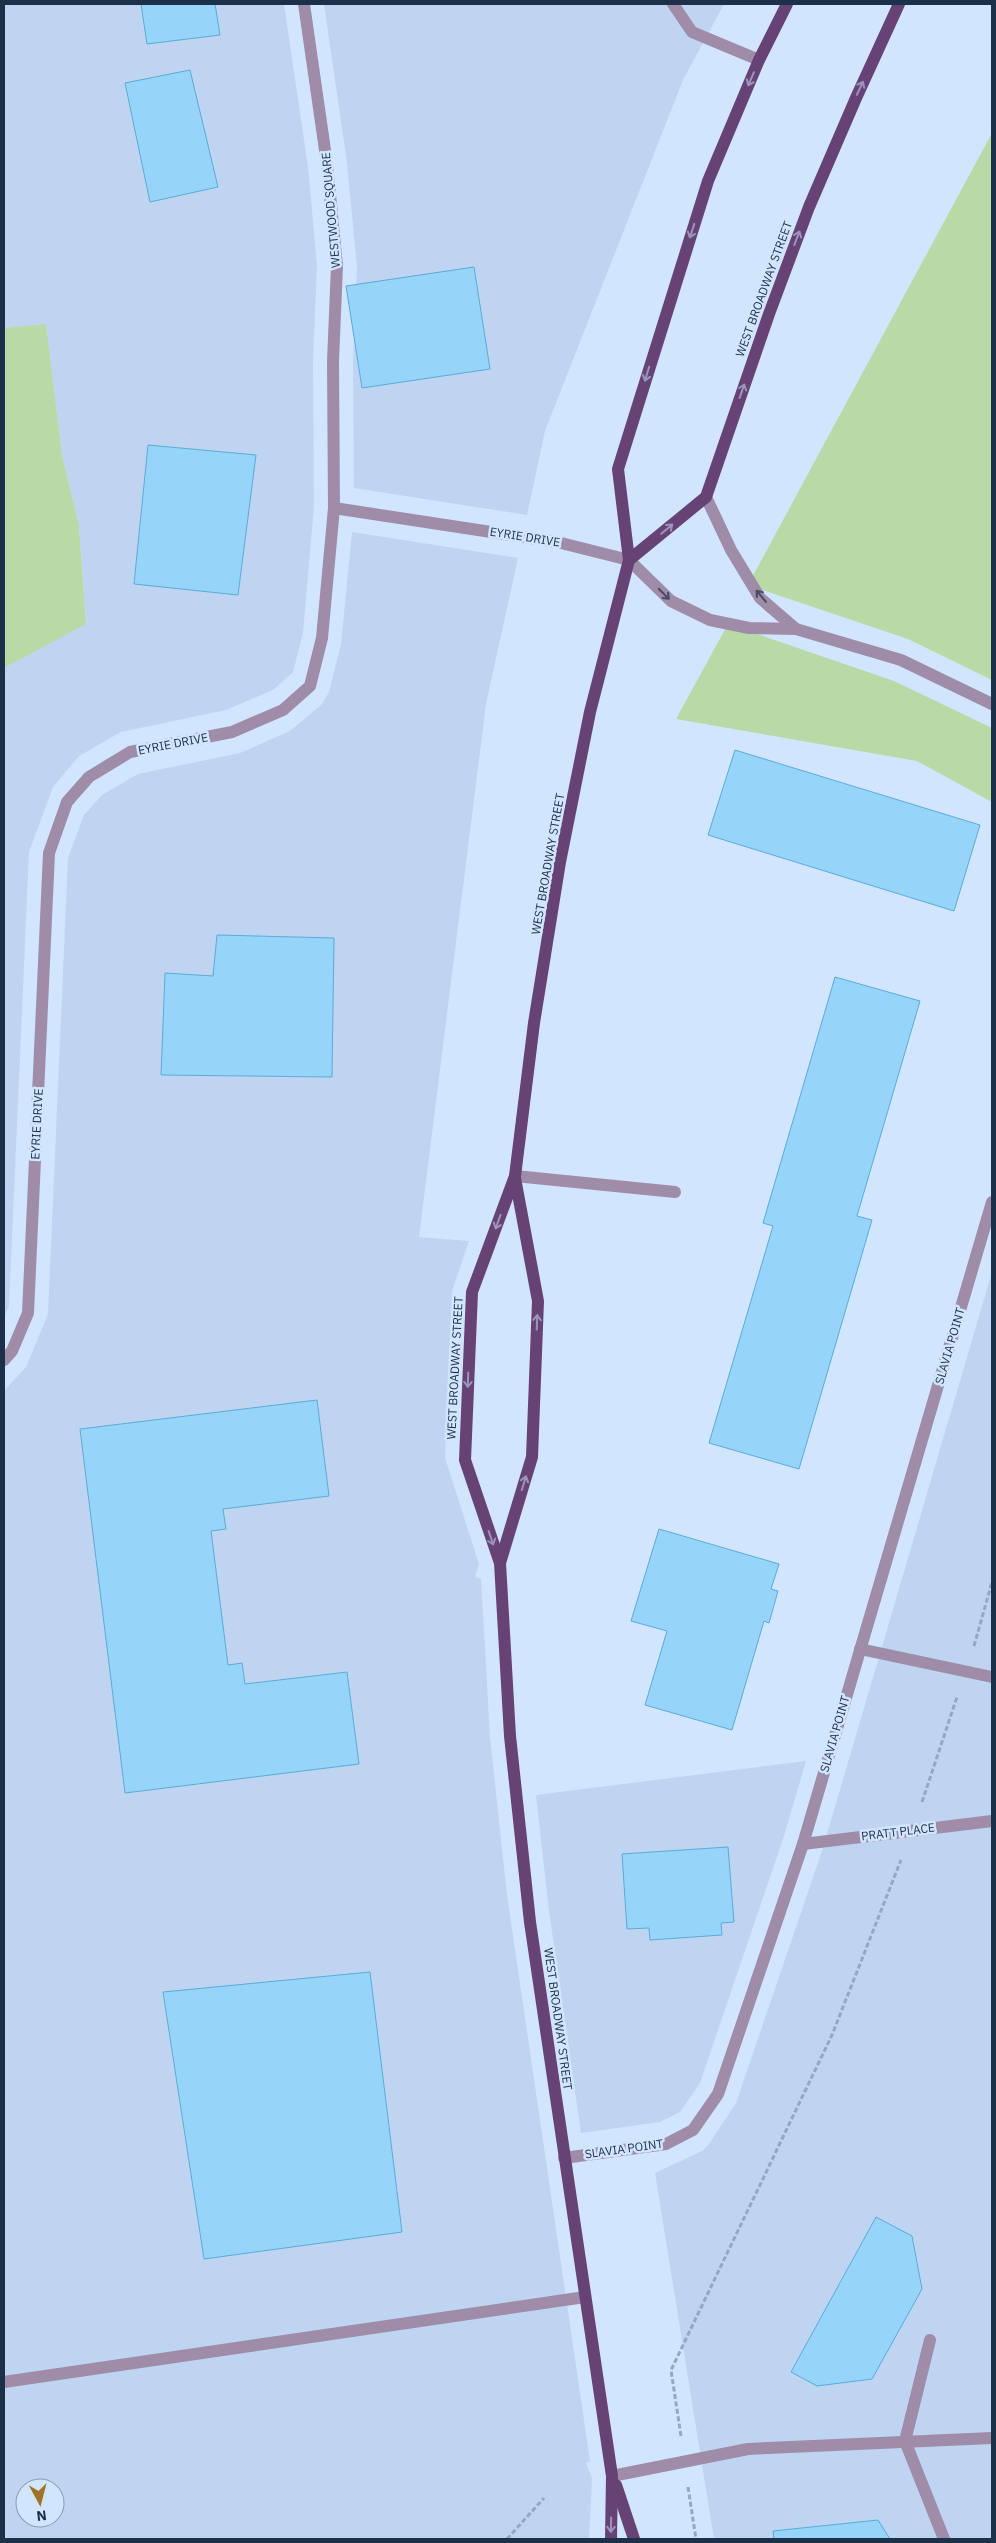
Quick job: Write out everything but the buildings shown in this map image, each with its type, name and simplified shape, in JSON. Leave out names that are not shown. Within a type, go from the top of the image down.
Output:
[{"type":"main road","name":"WEST BROADWAY STREET","points":[[611,2539],[612,2476],[530,1922],[511,1746],[500,1564],[465,1460],[472,1292],[515,1176],[534,1023],[560,862],[590,712],[630,560],[618,469],[708,181],[759,60],[787,4]]},
{"type":"main road","name":"WEST BROADWAY STREET","points":[[706,497],[768,314],[809,207],[899,4]]},
{"type":"main road","points":[[630,560],[706,497]]},
{"type":"main road","name":"WEST BROADWAY STREET","points":[[500,1564],[532,1457],[538,1301],[515,1176]]},
{"type":"main road","name":"WEST BROADWAY STREET","points":[[612,2476],[634,2539]]},
{"type":"street","name":"WESTWOOD SQUARE","points":[[304,4],[328,164],[337,266],[333,361],[334,508]]},
{"type":"street","points":[[673,4],[692,32],[759,60]]},
{"type":"street","points":[[706,497],[730,550],[760,598],[796,628]]},
{"type":"street","name":"EYRIE DRIVE","points":[[4,1360],[12,1351],[28,1313],[49,853],[67,802],[89,776],[130,752],[232,732],[282,710],[310,686],[322,638],[334,508],[557,542],[630,560]]},
{"type":"street","points":[[630,560],[671,601],[710,620],[749,628],[796,628],[901,660],[992,704]]},
{"type":"street","points":[[515,1176],[675,1192]]},
{"type":"street","name":"SLAVIA POINT","points":[[564,2158],[666,2144],[693,2130],[718,2094],[803,1844],[992,1202]]},
{"type":"street","points":[[860,1649],[992,1677]]},
{"type":"street","name":"PRATT PLACE","points":[[803,1844],[992,1821]]},
{"type":"street","points":[[4,2382],[585,2297]]},
{"type":"street","points":[[930,2340],[905,2441],[944,2539]]},
{"type":"street","points":[[612,2476],[748,2449],[992,2438]]},
{"type":"path","points":[[681,2435],[671,2370],[832,2036],[913,1830],[966,1672],[992,1582]]},
{"type":"path","points":[[689,2493],[696,2539]]},
{"type":"path","points":[[507,2539],[544,2498]]},
{"type":"shaded area","points":[[4,4],[284,4],[308,167],[317,265],[313,361],[314,506],[303,633],[293,672],[273,690],[226,710],[121,732],[79,756],[53,787],[29,852],[9,1306],[4,1317],[4,668],[86,623],[79,525],[62,455],[46,325],[4,328]]},
{"type":"shaded area","points":[[324,4],[724,4],[683,80],[545,431],[527,515],[354,488],[353,362],[357,268],[347,163]]},
{"type":"shaded area","points":[[352,532],[518,558],[486,704],[419,1237],[469,1241],[452,1291],[445,1458],[479,1564],[475,1577],[481,1579],[490,1737],[507,1895],[590,2461],[586,2463],[592,2478],[589,2539],[4,2539],[4,1391],[26,1367],[48,1314],[68,858],[84,815],[102,795],[138,774],[240,753],[290,731],[322,704],[329,692],[341,644]]},
{"type":"shaded area","points":[[992,1272],[992,2539],[714,2539],[655,2173],[702,2151],[709,2144],[736,2103],[822,1851]]},
{"type":"shaded area","points":[[806,1761],[784,1836],[700,2083],[680,2112],[660,2122],[581,2133],[549,1911],[536,1795]]},
{"type":"green space","points":[[992,133],[992,680],[908,639],[748,585]]},
{"type":"green space","points":[[46,324],[62,455],[79,525],[86,624],[4,668],[4,328]]},
{"type":"green space","points":[[728,624],[894,681],[992,728],[992,802],[917,761],[676,719]]}]
